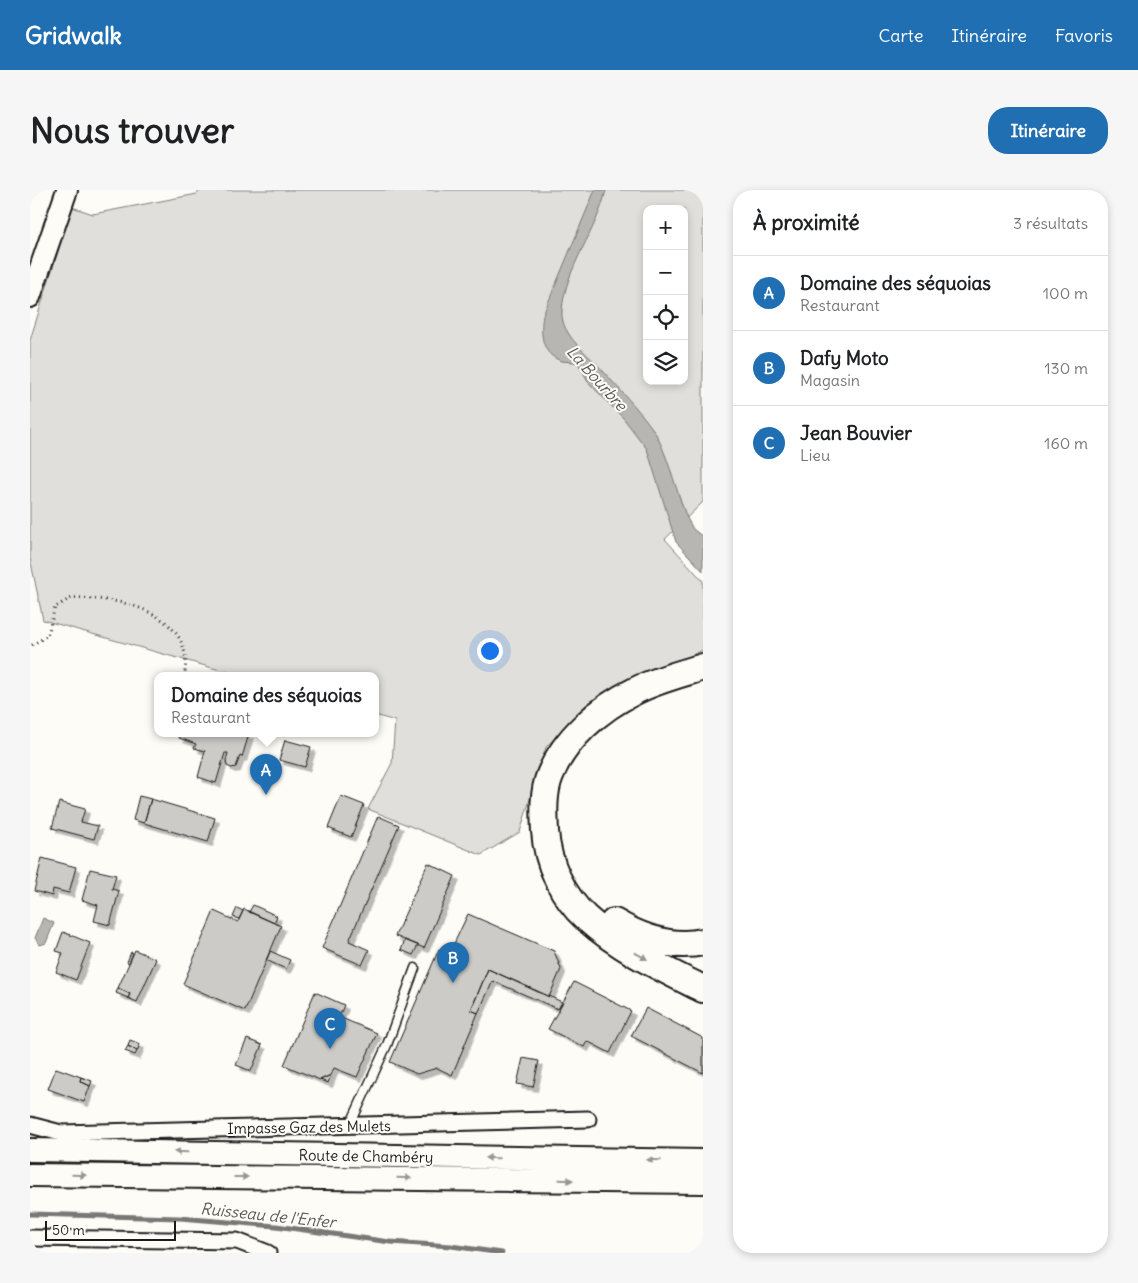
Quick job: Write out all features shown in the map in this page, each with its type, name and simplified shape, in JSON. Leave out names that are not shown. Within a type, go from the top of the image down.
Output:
[{"type":"highway","points":[[703,667],[636,690],[610,705],[589,721],[566,748],[550,775],[544,810],[546,848],[560,886],[586,918],[620,944],[703,989]]},
{"type":"highway","points":[[703,677],[642,700],[601,725],[577,753],[561,788],[559,829],[563,860],[588,900],[613,921],[628,930],[656,942],[687,944],[703,942]]},
{"type":"main road","name":"Route de Chambéry","points":[[30,1150],[703,1161]]},
{"type":"main road","name":"Route de Chambéry","points":[[30,1175],[703,1182]]},
{"type":"street","points":[[30,297],[67,190]]},
{"type":"street","name":"Impasse Gaz des Mulets","points":[[30,1125],[61,1133],[588,1119]]},
{"type":"street","points":[[30,1238],[237,1241],[268,1253]]},
{"type":"lane","points":[[350,1125],[387,1045],[415,968]]},
{"type":"path","points":[[32,645],[48,635],[54,608],[72,598],[107,600],[146,610],[163,620],[178,635],[186,652],[184,672]]},
{"type":"shaded area","points":[[200,190],[703,190],[703,502],[665,539],[703,581],[703,650],[588,703],[546,747],[520,832],[481,855],[368,809],[392,763],[395,721],[379,716],[379,672],[227,672],[43,620],[30,558],[30,340],[72,207],[93,214],[197,194]]},
{"type":"water","name":"La Bourbre","points":[[595,190],[606,190],[596,220],[569,279],[564,295],[563,320],[571,337],[647,421],[657,436],[666,456],[687,518],[693,529],[703,537],[703,571],[676,542],[647,449],[624,419],[589,383],[578,363],[555,358],[546,349],[542,336],[543,315]]},
{"type":"water","points":[[43,918],[54,923],[46,943],[40,945],[35,938]]},
{"type":"building","points":[[248,737],[242,757],[240,756],[236,767],[231,768],[227,766],[228,753],[225,753],[216,783],[198,777],[205,751],[194,748],[196,744],[179,738]]},
{"type":"building","points":[[285,740],[311,747],[305,767],[279,760]]},
{"type":"building","points":[[139,796],[151,799],[144,823],[133,820]]},
{"type":"building","points":[[341,796],[364,805],[351,837],[328,828]]},
{"type":"building","points":[[151,799],[215,818],[208,842],[144,823]]},
{"type":"building","points":[[59,802],[85,809],[81,822],[98,826],[94,839],[52,828]]},
{"type":"building","points":[[378,816],[399,825],[349,941],[369,950],[362,965],[322,948]]},
{"type":"building","points":[[42,858],[76,867],[69,893],[53,889],[52,896],[34,891]]},
{"type":"building","points":[[428,863],[455,876],[424,948],[395,936]]},
{"type":"building","points":[[90,869],[116,875],[112,889],[119,891],[110,925],[94,921],[98,905],[82,900]]},
{"type":"building","points":[[253,905],[277,916],[274,923],[249,912]]},
{"type":"building","points":[[237,908],[243,911],[239,919],[233,917]]},
{"type":"building","points":[[244,909],[281,926],[245,1011],[183,984],[214,911],[238,922]]},
{"type":"building","points":[[468,914],[554,951],[561,969],[549,997],[488,969],[471,1010],[478,1013],[452,1075],[437,1068],[417,1074],[390,1062],[439,949],[449,954]]},
{"type":"building","points":[[63,932],[90,943],[76,980],[56,972],[63,953],[56,951]]},
{"type":"building","points":[[405,940],[418,945],[413,955],[401,950]]},
{"type":"building","points":[[135,950],[156,959],[137,1002],[128,998],[130,994],[118,988]]},
{"type":"building","points":[[270,951],[290,960],[286,969],[266,960]]},
{"type":"building","points":[[131,952],[133,953],[129,963],[127,962]]},
{"type":"building","points":[[488,969],[562,1002],[558,1009],[493,981],[478,1013],[471,1010]]},
{"type":"building","points":[[574,982],[631,1011],[610,1053],[587,1041],[584,1047],[548,1029]]},
{"type":"building","points":[[118,988],[130,994],[128,998],[116,993]]},
{"type":"building","points":[[315,992],[344,1005],[339,1017],[377,1033],[357,1077],[334,1068],[331,1075],[320,1080],[284,1065]]},
{"type":"building","points":[[646,1008],[703,1038],[703,1073],[631,1036]]},
{"type":"building","points":[[247,1039],[262,1045],[251,1071],[236,1065]]},
{"type":"building","points":[[130,1040],[140,1044],[137,1051],[128,1046]]},
{"type":"building","points":[[128,1046],[137,1051],[135,1055],[125,1051]]},
{"type":"building","points":[[523,1058],[539,1061],[533,1087],[517,1084]]},
{"type":"building","points":[[56,1068],[81,1077],[80,1081],[90,1086],[84,1102],[48,1089]]},
{"type":"building","points":[[331,1075],[328,1083],[320,1080]]},
{"type":"building","points":[[81,1077],[92,1081],[90,1086],[80,1081]]},
{"type":"waterway","name":"Ruisseau de l'Enfer","points":[[30,1214],[180,1218],[276,1226],[390,1242],[451,1246],[502,1253]]},
{"type":"place","name":"Domaine des séquoias","points":[[266,795]]},
{"type":"place","name":"Dafy Moto","points":[[453,983]]},
{"type":"place","name":"Jean Bouvier","points":[[330,1049]]}]
